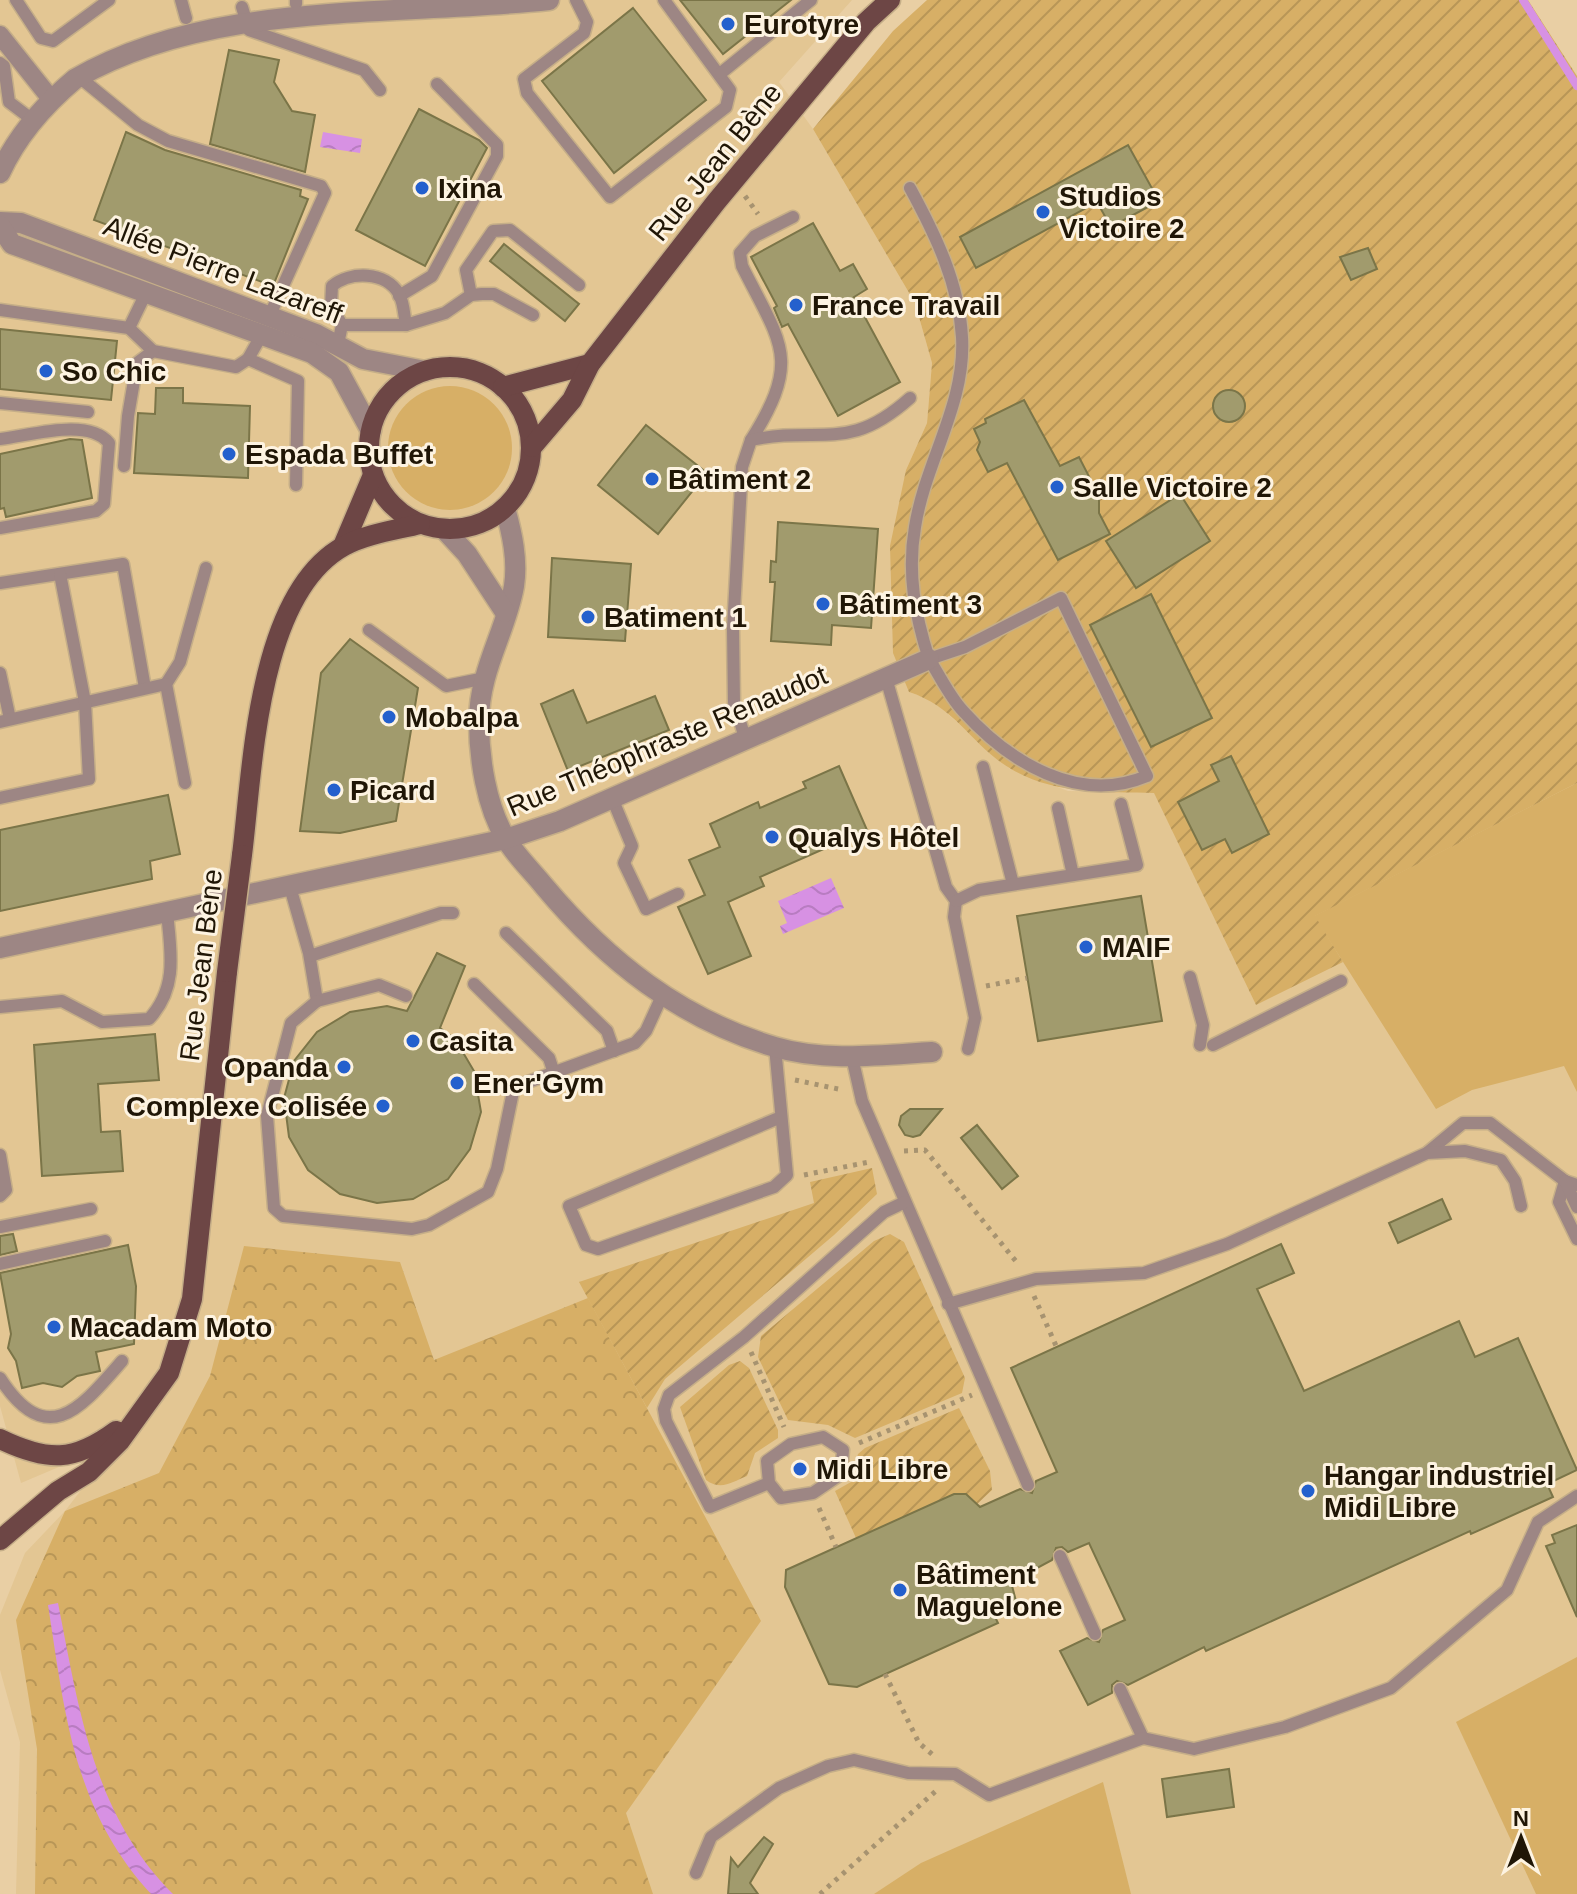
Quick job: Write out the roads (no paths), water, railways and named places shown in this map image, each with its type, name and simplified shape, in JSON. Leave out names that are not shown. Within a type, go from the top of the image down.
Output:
[{"type":"main road","name":"Rue Jean Bène","points":[[532,447],[572,400],[590,364],[716,202],[866,22],[890,0]]},
{"type":"main road","points":[[503,387],[590,364]]},
{"type":"main road","points":[[466,368],[503,387],[527,420],[532,447],[525,481],[505,508],[477,525],[444,529],[420,524],[391,504],[373,475],[369,445],[381,405],[400,384],[425,371],[466,368]]},
{"type":"main road","name":"Rue Jean Bène","points":[[0,1540],[58,1491],[89,1472],[120,1441],[169,1373],[192,1299],[227,972],[257,734],[274,641],[314,572],[343,546],[373,475]]},
{"type":"main road","name":"Rue Jean Bène","points":[[343,546],[420,524]]},
{"type":"main road","name":"Rue Jean Bène","points":[[0,1439],[46,1456],[86,1452],[147,1405]]},
{"type":"street","points":[[0,173],[51,99],[126,43],[184,9],[296,2],[549,0]]},
{"type":"street","points":[[0,35],[51,99]]},
{"type":"street","name":"Allée Pierre Lazareff","points":[[371,431],[351,390],[328,362],[265,326],[45,232],[21,223],[0,224],[12,244],[146,293],[265,326],[340,335],[363,359],[425,371]]},
{"type":"street","points":[[505,508],[514,539],[514,587],[485,678],[479,718],[481,753],[491,800],[506,839],[587,934],[619,965],[677,1007],[775,1056],[852,1057],[932,1052]]},
{"type":"street","points":[[444,529],[467,554],[505,612]]},
{"type":"street","name":"Rue Théophraste Renaudot","points":[[0,948],[506,839],[560,821],[929,659]]},
{"type":"lane","points":[[16,0],[41,38],[53,41],[109,0]]},
{"type":"lane","points":[[576,0],[587,22],[584,33],[524,79],[527,93],[610,197],[726,107],[730,90],[721,73],[664,0]]},
{"type":"lane","points":[[721,73],[811,0]]},
{"type":"lane","points":[[242,7],[249,30],[364,70],[380,90]]},
{"type":"lane","points":[[0,63],[4,66],[9,102],[34,121]]},
{"type":"lane","points":[[0,310],[129,328],[153,351],[236,367],[248,359],[265,326],[325,193],[321,186],[168,141],[138,125],[78,76]]},
{"type":"lane","points":[[399,296],[432,276],[497,156],[497,145],[437,84]]},
{"type":"lane","points":[[910,188],[941,247],[962,337],[953,405],[915,526],[911,587],[929,659],[962,710],[1026,765],[1077,786],[1127,784],[1147,776],[1061,598],[965,647],[929,659]]},
{"type":"lane","points":[[746,741],[734,702],[733,629],[742,467],[751,440],[780,386],[780,346],[742,266],[740,253],[767,229],[793,217]]},
{"type":"lane","points":[[471,295],[466,270],[498,229],[510,230],[579,285]]},
{"type":"lane","points":[[406,325],[399,296],[386,281],[364,275],[336,283],[330,292],[340,335],[406,325],[445,313],[471,295],[494,294],[533,315]]},
{"type":"lane","points":[[129,328],[146,293]]},
{"type":"lane","points":[[124,466],[137,363],[153,351]]},
{"type":"lane","points":[[248,359],[298,381],[296,485]]},
{"type":"lane","points":[[751,440],[774,435],[859,432],[887,419],[910,398]]},
{"type":"lane","points":[[0,403],[88,412]]},
{"type":"lane","points":[[0,439],[80,429],[102,435],[109,443],[104,504],[96,511],[0,528]]},
{"type":"lane","points":[[0,583],[123,564],[145,688]]},
{"type":"lane","points":[[185,783],[166,684],[180,662],[206,568]]},
{"type":"lane","points":[[0,798],[89,779],[85,702],[60,574]]},
{"type":"lane","points":[[369,630],[446,686],[485,678]]},
{"type":"lane","points":[[0,673],[5,720],[166,684]]},
{"type":"lane","points":[[886,678],[946,887],[956,901],[954,917],[975,1018],[968,1049]]},
{"type":"lane","points":[[983,767],[1013,884]]},
{"type":"lane","points":[[612,798],[632,846],[624,863],[646,909],[678,894]]},
{"type":"lane","points":[[956,901],[979,890],[1137,865],[1121,804]]},
{"type":"lane","points":[[1058,808],[1073,875]]},
{"type":"lane","points":[[290,887],[310,956],[317,1001]]},
{"type":"lane","points":[[0,1007],[62,1001],[102,1022],[149,1019],[169,990],[172,960],[167,913]]},
{"type":"lane","points":[[310,956],[441,913],[453,913]]},
{"type":"lane","points":[[506,933],[607,1031],[614,1051]]},
{"type":"lane","points":[[1190,977],[1203,1025],[1200,1045]]},
{"type":"lane","points":[[1213,1045],[1341,981]]},
{"type":"lane","points":[[474,984],[549,1058],[554,1073]]},
{"type":"lane","points":[[406,996],[379,985],[317,1001],[291,1023],[267,1116],[274,1208],[283,1216],[403,1229],[429,1225],[488,1192],[497,1169],[514,1087],[635,1043],[646,1031],[662,996]]},
{"type":"lane","points":[[775,1056],[787,1175],[774,1187],[598,1249],[586,1245],[569,1206],[781,1117]]},
{"type":"lane","points":[[852,1057],[860,1089],[885,1155],[984,1390],[1028,1485]]},
{"type":"lane","points":[[948,1304],[1028,1282],[1144,1273],[1227,1244],[1427,1153],[1463,1123],[1490,1123],[1571,1183],[1577,1207]]},
{"type":"lane","points":[[1427,1153],[1465,1151],[1501,1160],[1515,1181],[1521,1206]]},
{"type":"lane","points":[[0,1155],[6,1190],[0,1196]]},
{"type":"lane","points":[[1571,1183],[1559,1202],[1577,1239]]},
{"type":"lane","points":[[769,1483],[710,1507],[666,1421],[664,1409],[669,1395],[744,1337],[884,1212],[905,1202]]},
{"type":"lane","points":[[0,1227],[91,1209]]},
{"type":"lane","points":[[0,1264],[105,1241]]},
{"type":"lane","points":[[0,1378],[13,1398],[35,1414],[56,1418],[83,1405],[122,1361]]},
{"type":"lane","points":[[823,1437],[843,1450],[841,1474],[813,1493],[781,1498],[769,1483],[767,1461],[791,1444],[823,1437]]},
{"type":"lane","points":[[696,1873],[711,1837],[779,1788],[828,1766],[854,1760],[908,1773],[955,1774],[989,1795],[1143,1738],[1194,1749],[1285,1727],[1391,1688],[1507,1590],[1538,1522],[1577,1496]]},
{"type":"lane","points":[[1060,1556],[1095,1634]]},
{"type":"lane","points":[[1120,1689],[1143,1738]]},
{"type":"water","points":[[323,132],[362,139],[360,153],[320,147]]},
{"type":"water","points":[[831,878],[844,908],[783,934],[780,926],[787,923],[778,901]]},
{"type":"water","points":[[58,1603],[83,1721],[107,1795],[124,1830],[146,1863],[173,1894],[151,1894],[125,1862],[104,1828],[89,1794],[67,1721],[60,1684],[48,1605]]},
{"type":"waterway","points":[[1523,0],[1577,86]]},
{"type":"place","name":"Eurotyre","points":[[728,24]]},
{"type":"place","name":"Ixina","points":[[422,188]]},
{"type":"place","name":"Studios Victoire 2","points":[[1043,212]]},
{"type":"place","name":"France Travail","points":[[796,305]]},
{"type":"place","name":"So Chic","points":[[46,371]]},
{"type":"place","name":"Espada Buffet","points":[[229,454]]},
{"type":"place","name":"Bâtiment 2","points":[[652,479]]},
{"type":"place","name":"Salle Victoire 2","points":[[1057,487]]},
{"type":"place","name":"Bâtiment 3","points":[[823,604]]},
{"type":"place","name":"Batiment 1","points":[[588,617]]},
{"type":"place","name":"Mobalpa","points":[[389,717]]},
{"type":"place","name":"Picard","points":[[334,790]]},
{"type":"place","name":"Qualys Hôtel","points":[[772,837]]},
{"type":"place","name":"MAIF","points":[[1086,947]]},
{"type":"place","name":"Casita","points":[[413,1041]]},
{"type":"place","name":"Opanda","points":[[344,1067]]},
{"type":"place","name":"Ener'Gym","points":[[457,1083]]},
{"type":"place","name":"Complexe Colisée","points":[[383,1106]]},
{"type":"place","name":"Macadam Moto","points":[[54,1327]]},
{"type":"place","name":"Midi Libre","points":[[800,1469]]},
{"type":"place","name":"Hangar industriel Midi Libre","points":[[1308,1491]]},
{"type":"place","name":"Bâtiment Maguelone","points":[[900,1590]]}]
